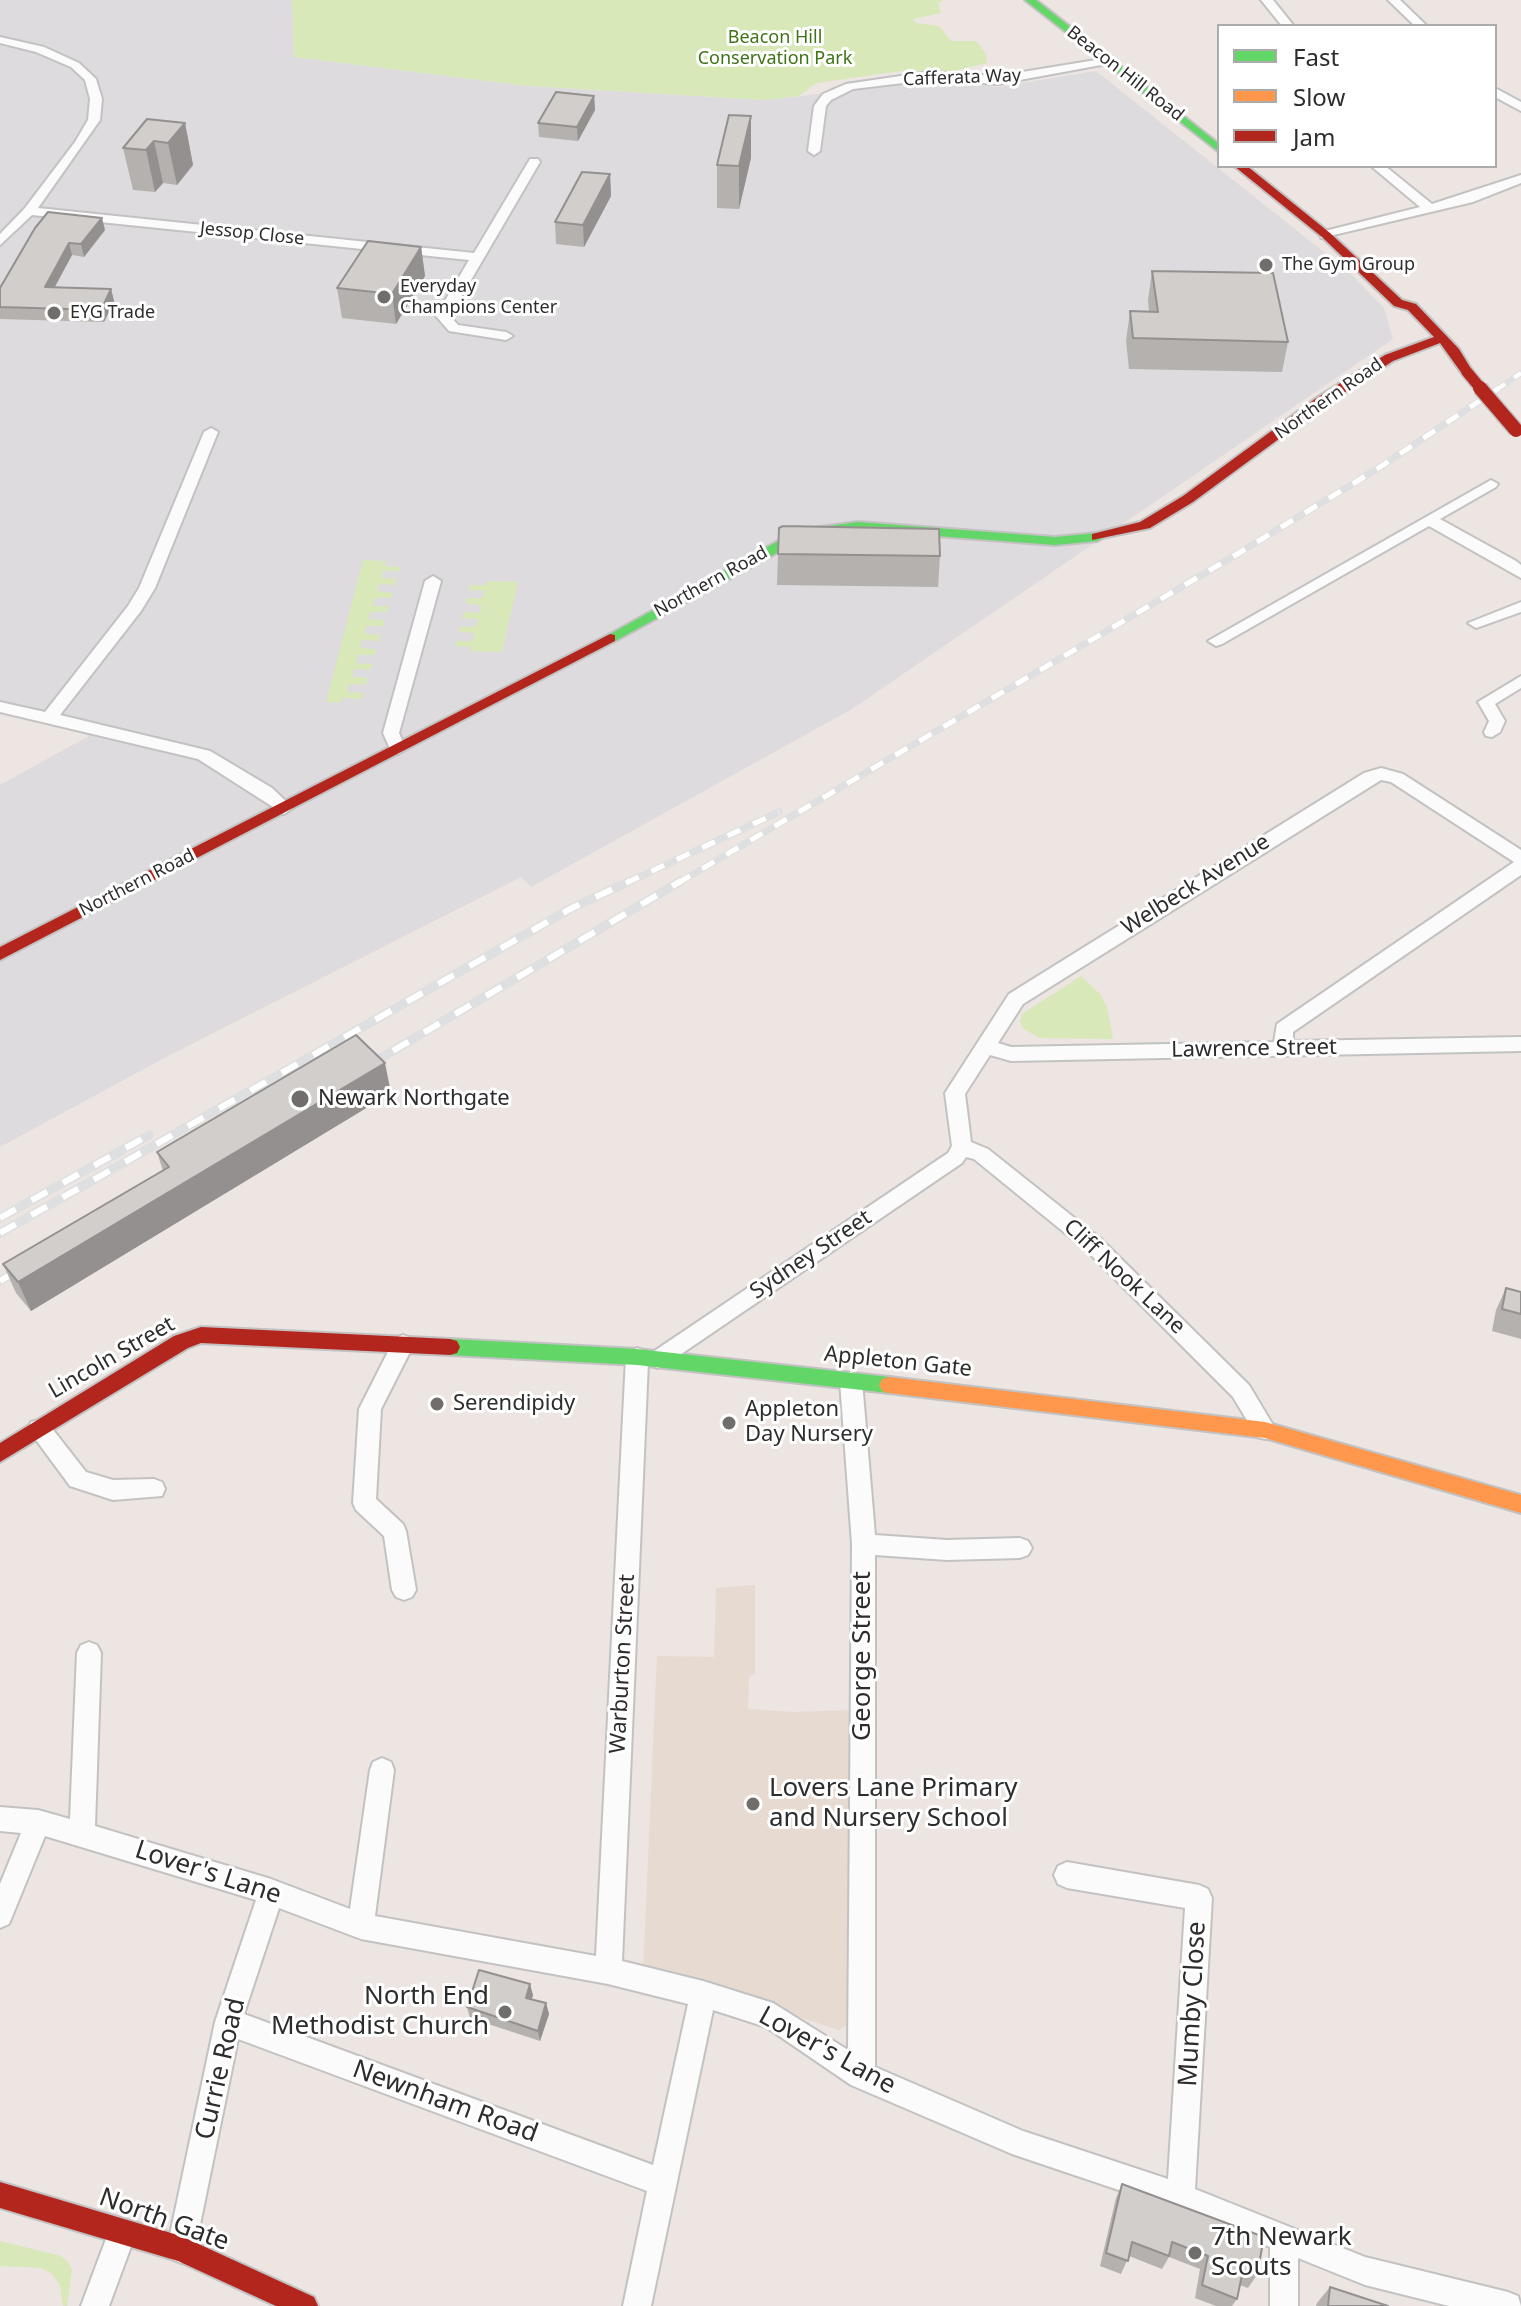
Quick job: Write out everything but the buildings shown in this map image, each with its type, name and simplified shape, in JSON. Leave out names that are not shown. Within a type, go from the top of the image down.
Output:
[{"type":"street","name":"Beacon Hill Road","points":[[1030,0],[1217,147]]},
{"type":"street","points":[[1394,0],[1419,24]]},
{"type":"street","points":[[1276,6],[1287,24]]},
{"type":"street","points":[[0,40],[40,49],[75,65],[90,79],[96,99],[94,120],[88,131],[29,211],[0,241]]},
{"type":"street","name":"Cafferata Way","points":[[814,151],[820,106],[827,97],[850,86],[928,76],[998,80],[1108,61]]},
{"type":"street","points":[[1497,93],[1521,107]]},
{"type":"street","points":[[506,336],[465,331],[444,321],[443,316],[534,162]]},
{"type":"street","points":[[1242,168],[1326,235],[1398,303],[1396,309],[1436,340],[1462,373],[1496,403],[1519,434]]},
{"type":"street","points":[[1379,168],[1430,209]]},
{"type":"street","points":[[1326,235],[1469,199],[1521,179]]},
{"type":"street","name":"Jessop Close","points":[[29,211],[476,257]]},
{"type":"street","name":"Northern Road","points":[[0,954],[591,648],[779,545],[814,530],[858,526],[1055,541],[1103,536],[1145,525],[1188,499],[1320,402],[1389,358],[1436,340]]},
{"type":"street","points":[[1389,358],[1430,358],[1462,373]]},
{"type":"street","points":[[49,718],[135,608],[147,588],[211,432]]},
{"type":"street","points":[[1216,641],[1491,484]]},
{"type":"street","points":[[1430,520],[1511,564],[1521,573]]},
{"type":"street","points":[[398,749],[391,733],[433,581]]},
{"type":"street","points":[[1476,623],[1521,607]]},
{"type":"street","points":[[1492,732],[1497,721],[1486,702],[1521,681]]},
{"type":"street","points":[[0,707],[204,755],[266,792],[284,808]]},
{"type":"street","name":"Welbeck Avenue","points":[[962,1147],[955,1093],[988,1047],[1008,1007],[1016,999],[1370,777],[1381,774],[1397,778],[1521,858]]},
{"type":"street","points":[[1283,1048],[1284,1029],[1521,866]]},
{"type":"street","name":"Lawrence Street","points":[[988,1047],[1011,1054],[1521,1044]]},
{"type":"street","name":"Sydney Street","points":[[647,1358],[955,1158],[962,1147]]},
{"type":"street","name":"Cliff Nook Lane","points":[[962,1147],[981,1154],[1094,1245],[1241,1391],[1265,1430]]},
{"type":"street","name":"Lincoln Street","points":[[0,1453],[181,1342],[201,1335],[258,1336]]},
{"type":"street","name":"Appleton Gate","points":[[258,1336],[647,1358],[1265,1430],[1521,1504]]},
{"type":"street","points":[[403,1344],[370,1409],[364,1503],[395,1531],[404,1590]]},
{"type":"street","name":"Warburton Street","points":[[608,1971],[647,1358]]},
{"type":"street","name":"George Street","points":[[851,1381],[864,1544],[861,2075]]},
{"type":"street","points":[[39,1429],[78,1479],[113,1490],[154,1489]]},
{"type":"street","points":[[864,1544],[947,1550],[1020,1548]]},
{"type":"street","points":[[82,1834],[83,1665]]},
{"type":"street","points":[[361,1926],[382,1770]]},
{"type":"street","name":"Lover's Lane","points":[[0,1819],[38,1822],[82,1834],[271,1892],[361,1926],[608,1971],[703,1994],[773,2016],[861,2075],[1022,2144],[1181,2197],[1365,2271],[1508,2306]]},
{"type":"street","points":[[0,1915],[38,1822]]},
{"type":"street","name":"Mumby Close","points":[[1067,1875],[1199,1898],[1181,2197]]},
{"type":"street","name":"Currie Road","points":[[181,2249],[228,2022],[271,1892]]},
{"type":"street","points":[[637,2306],[703,1994]]},
{"type":"street","name":"Newnham Road","points":[[228,2022],[662,2182]]},
{"type":"street","name":"North Gate","points":[[0,2195],[181,2249],[305,2306]]},
{"type":"street","points":[[95,2306],[122,2233]]},
{"type":"street","points":[[1284,2241],[1284,2306]]},
{"type":"shaded area","points":[[0,0],[292,0],[295,57],[527,86],[765,100],[936,81],[997,87],[1096,71],[1349,272],[1384,308],[1393,339],[852,709],[531,887],[521,877],[166,1057],[0,1147],[0,785],[89,736],[0,708]]},
{"type":"shaded area","name":"Lovers Lane Primary and Nursery School","points":[[755,1585],[755,1674],[749,1676],[748,1709],[792,1712],[851,1710],[865,2013],[839,2030],[643,1973],[657,1656],[714,1657],[716,1588]]},
{"type":"green space","name":"Beacon Hill Conservation Park","points":[[292,0],[944,0],[938,3],[941,13],[913,19],[916,23],[939,26],[951,41],[976,41],[986,54],[987,63],[950,72],[901,71],[817,83],[799,96],[765,100],[527,86],[294,57]]},
{"type":"green space","points":[[363,560],[386,561],[385,566],[400,567],[399,571],[383,571],[381,578],[396,579],[395,585],[379,584],[377,591],[393,593],[391,598],[375,598],[373,606],[389,606],[387,612],[371,612],[368,619],[385,620],[383,626],[367,626],[364,633],[380,635],[379,641],[362,640],[360,648],[376,649],[375,655],[358,655],[356,663],[372,664],[370,670],[354,669],[352,677],[368,678],[366,685],[350,684],[348,688],[347,692],[364,693],[362,699],[342,698],[341,703],[326,702]]},
{"type":"green space","points":[[487,581],[518,582],[502,652],[470,651],[471,647],[455,646],[457,641],[472,641],[474,637],[474,633],[459,632],[460,626],[476,627],[478,619],[462,618],[464,612],[479,613],[481,609],[481,605],[466,604],[467,598],[483,598],[484,591],[469,590],[470,585],[486,585]]},
{"type":"green space","points":[[1081,976],[1101,995],[1107,1007],[1113,1039],[1039,1038],[1023,1028],[1020,1022],[1022,1014]]},
{"type":"green space","points":[[0,2241],[61,2256],[68,2262],[72,2270],[67,2306],[63,2306],[60,2285],[51,2273],[41,2268],[0,2266]]},
{"type":"railway","points":[[1497,390],[1521,373]]},
{"type":"railway","points":[[678,883],[1234,556],[1377,469],[1497,390]]},
{"type":"railway","points":[[626,883],[779,812]]},
{"type":"railway","points":[[0,1233],[570,909],[630,881]]},
{"type":"railway","points":[[362,1069],[681,881]]},
{"type":"railway","points":[[0,1218],[149,1135]]},
{"type":"railway","points":[[0,1281],[27,1265]]},
{"type":"traffic: fast","points":[[1030,0],[1217,147]]},
{"type":"traffic: fast","points":[[610,638],[803,533],[858,526],[1055,541],[1097,537]]},
{"type":"traffic: fast","points":[[450,1347],[637,1357],[889,1385]]},
{"type":"traffic: slow","points":[[889,1385],[1265,1430],[1521,1504]]},
{"type":"traffic: jam","points":[[1242,168],[1326,235],[1398,303],[1412,307],[1455,352],[1467,372]]},
{"type":"traffic: jam","points":[[1097,537],[1145,525],[1188,499],[1320,402],[1389,358],[1443,338]]},
{"type":"traffic: jam","points":[[1467,372],[1516,430]]},
{"type":"traffic: jam","points":[[0,954],[610,638]]},
{"type":"traffic: jam","points":[[0,1453],[181,1342],[201,1335],[450,1347]]},
{"type":"traffic: jam","points":[[0,2195],[181,2249],[305,2306]]},
{"type":"place","name":"The Gym Group","points":[[1266,265]]},
{"type":"place","name":"Everyday Champions Center","points":[[384,297]]},
{"type":"place","name":"EYG Trade","points":[[54,313]]},
{"type":"place","name":"Newark Northgate","points":[[300,1099]]},
{"type":"place","name":"Serendipidy","points":[[437,1404]]},
{"type":"place","name":"Appleton Day Nursery","points":[[729,1423]]},
{"type":"place","name":"Lovers Lane Primary and Nursery School","points":[[753,1804]]},
{"type":"place","name":"North End Methodist Church","points":[[505,2012]]},
{"type":"place","name":"7th Newark Scouts","points":[[1195,2253]]}]
